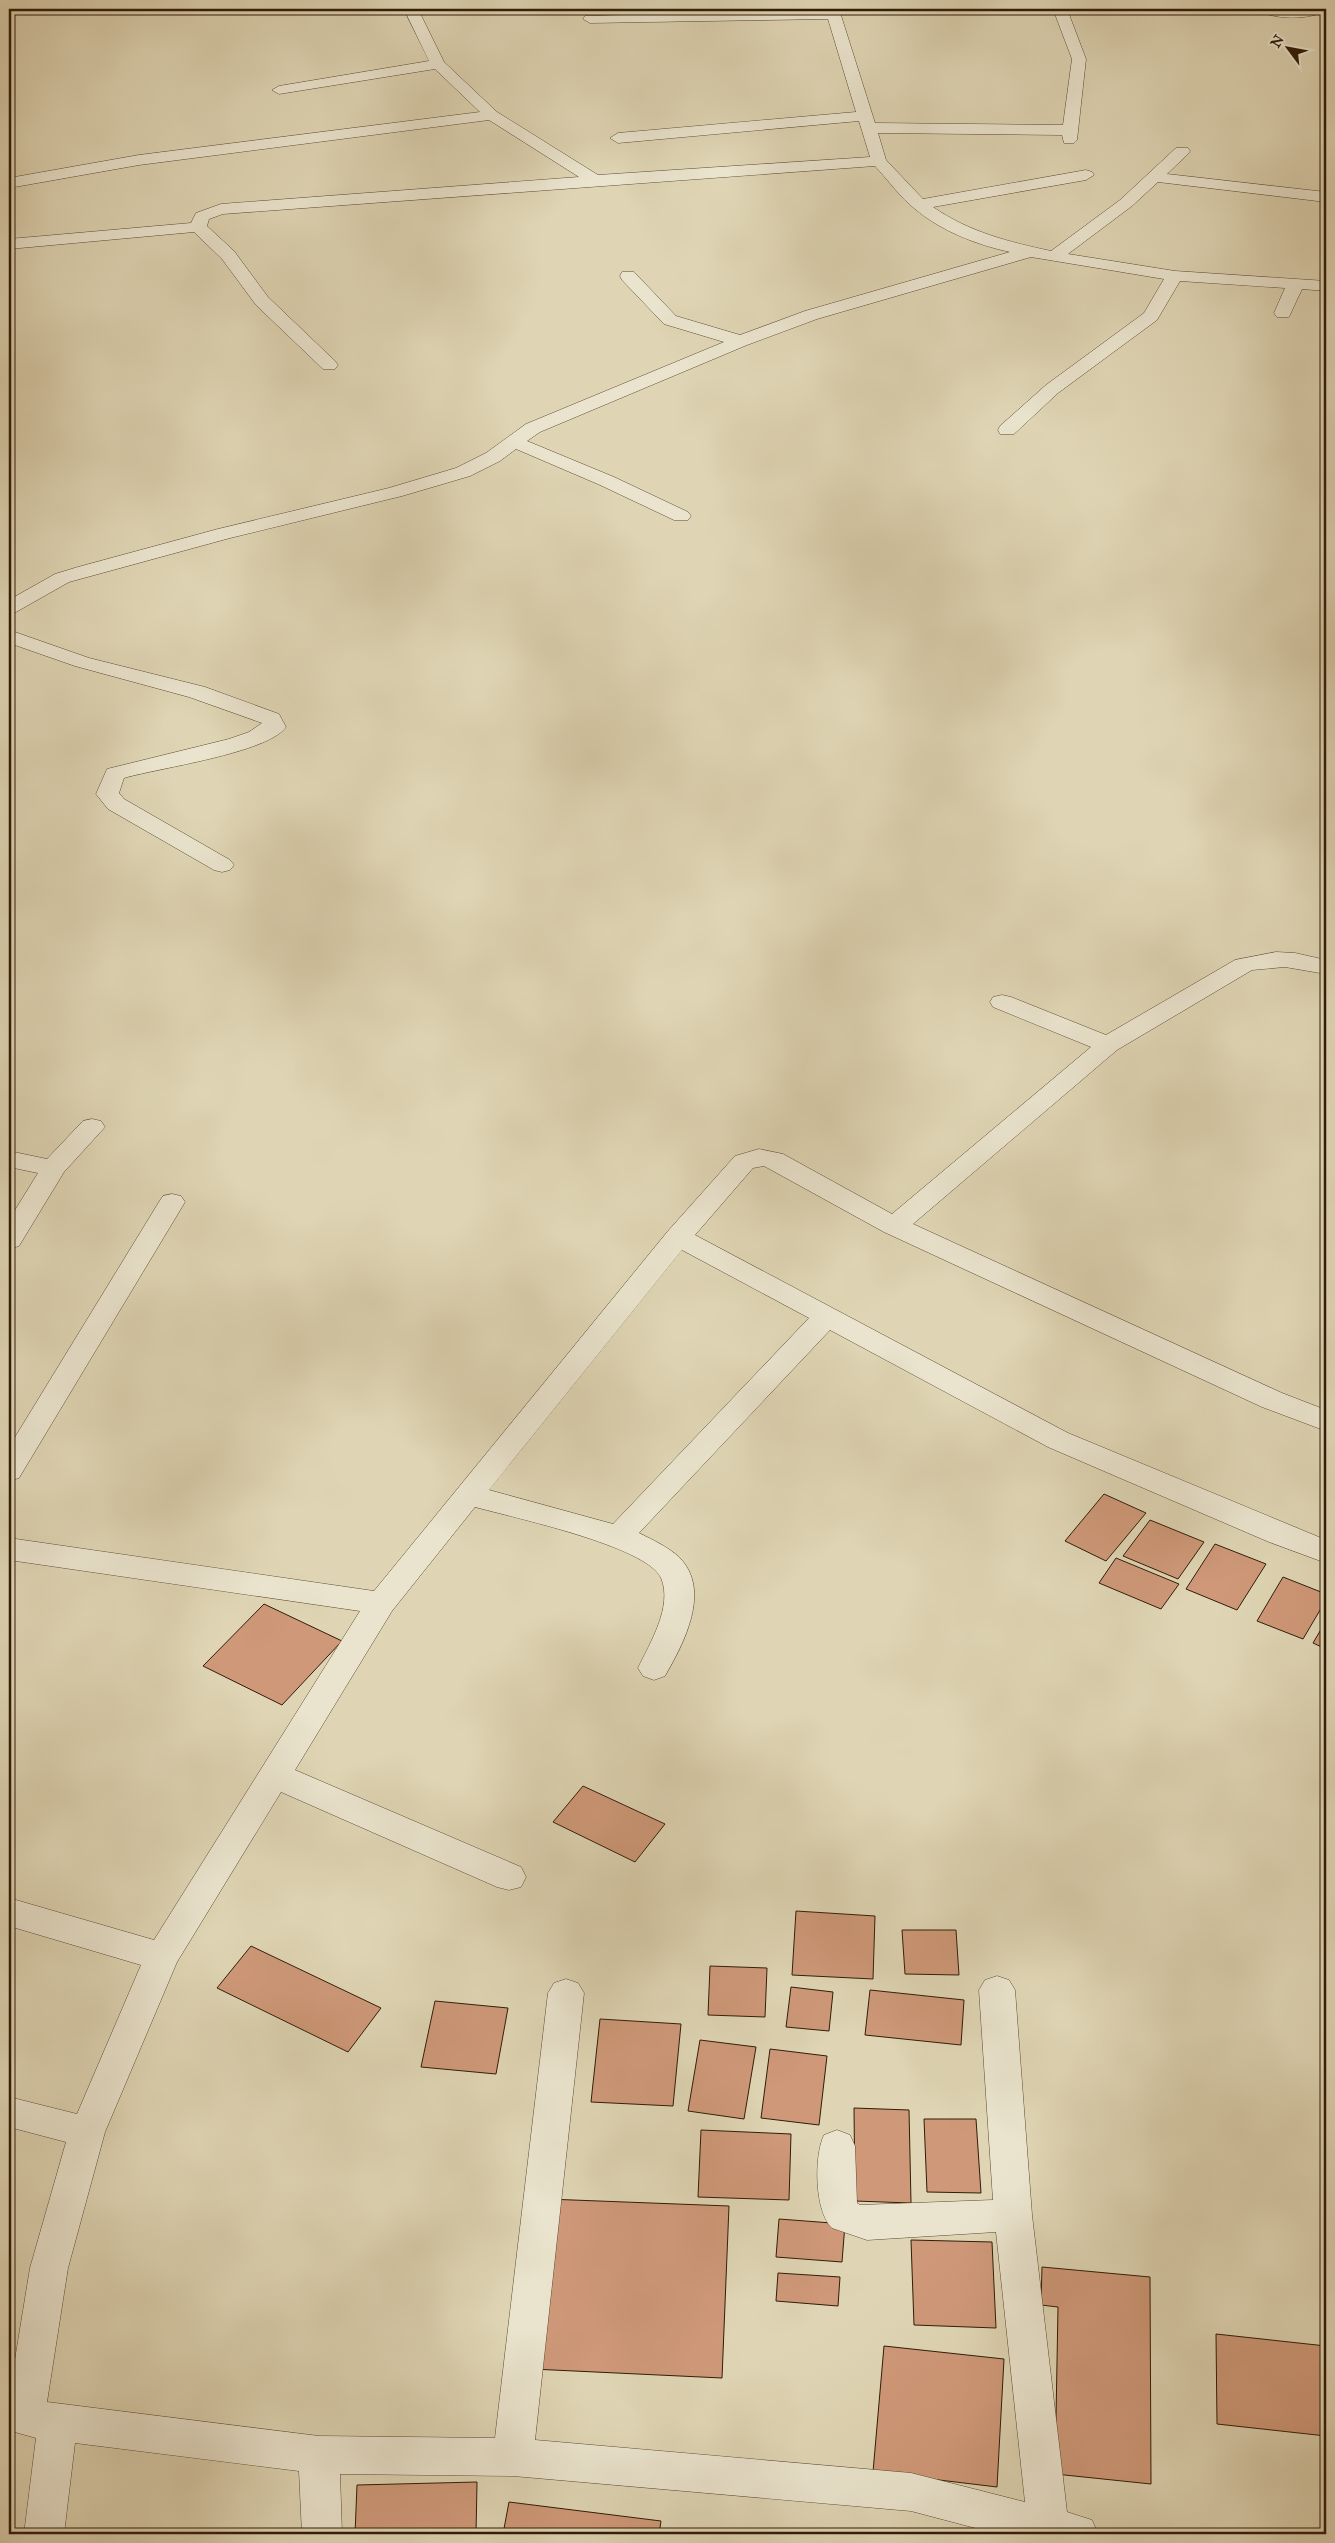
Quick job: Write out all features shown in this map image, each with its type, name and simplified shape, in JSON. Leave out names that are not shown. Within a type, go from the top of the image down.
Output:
[{"type":"street","points":[[9,12],[18,9]]},
{"type":"street","points":[[411,9],[438,64],[492,115],[595,180]]},
{"type":"street","points":[[618,138],[866,122],[1070,135],[1079,59],[1060,9]]},
{"type":"street","points":[[1265,9],[1302,13],[1313,12],[1318,9]]},
{"type":"street","points":[[590,19],[833,12],[879,161],[919,205],[945,223],[975,237],[1028,252],[1054,257],[1175,276],[1326,286]]},
{"type":"street","points":[[279,90],[438,64]]},
{"type":"street","points":[[9,183],[140,160],[492,115]]},
{"type":"street","points":[[1054,257],[1126,203],[1182,151]]},
{"type":"street","points":[[198,226],[202,216],[221,209],[595,180],[879,161]]},
{"type":"street","points":[[919,205],[1086,174]]},
{"type":"street","points":[[1153,176],[1326,197]]},
{"type":"street","points":[[9,244],[198,226],[228,255],[262,301],[329,365]]},
{"type":"street","points":[[9,608],[62,578],[85,571],[225,533],[395,492],[463,472],[514,442],[533,428],[741,341],[811,315],[1028,252]]},
{"type":"street","points":[[628,276],[670,320],[741,341]]},
{"type":"street","points":[[1007,430],[1052,389],[1151,316],[1175,276]]},
{"type":"street","points":[[1283,313],[1295,285]]},
{"type":"street","points":[[514,442],[607,481],[681,516]]},
{"type":"street","points":[[9,636],[82,662],[198,692],[271,718],[275,727],[256,738],[197,755],[130,769],[116,774],[107,794],[116,804],[222,865]]},
{"type":"street","points":[[894,1226],[1108,1045],[1244,965],[1267,958],[1297,960],[1326,966]]},
{"type":"street","points":[[1002,1002],[1108,1045]]},
{"type":"street","points":[[9,1240],[51,1175],[51,1170],[92,1127]]},
{"type":"street","points":[[44,2534],[31,2419],[49,2268],[86,2132],[162,1957],[381,1603],[678,1237],[744,1162],[763,1156],[774,1160],[894,1226],[1272,1400],[1326,1421]]},
{"type":"street","points":[[9,1159],[46,1167],[51,1170]]},
{"type":"street","points":[[9,1471],[172,1202]]},
{"type":"street","points":[[678,1237],[1058,1440],[1326,1552]]},
{"type":"street","points":[[619,1536],[826,1317]]},
{"type":"street","points":[[468,1495],[619,1536],[671,1567],[680,1584],[676,1620],[654,1668]]},
{"type":"street","points":[[9,1550],[381,1603]]},
{"type":"street","points":[[274,1775],[509,1877]]},
{"type":"street","points":[[9,1912],[162,1957]]},
{"type":"street","points":[[31,2419],[319,2455],[513,2456],[911,2492],[1058,2532],[1013,2215],[997,1990]]},
{"type":"street","points":[[513,2456],[566,1994]]},
{"type":"street","points":[[9,2112],[86,2132]]},
{"type":"street","points":[[838,2146],[838,2205],[840,2212],[853,2221],[867,2224],[1013,2215]]},
{"type":"street","points":[[319,2455],[322,2534]]},
{"type":"building","points":[[1104,1494],[1146,1513],[1106,1561],[1065,1541]]},
{"type":"building","points":[[1150,1520],[1204,1542],[1178,1579],[1123,1556]]},
{"type":"building","points":[[1215,1544],[1266,1564],[1237,1610],[1186,1589]]},
{"type":"building","points":[[1116,1558],[1179,1584],[1161,1609],[1099,1583]]},
{"type":"building","points":[[1283,1577],[1326,1594],[1326,1600],[1303,1639],[1257,1621]]},
{"type":"building","points":[[264,1604],[342,1641],[282,1705],[203,1666]]},
{"type":"building","points":[[1326,1621],[1326,1649],[1313,1643]]},
{"type":"building","points":[[583,1786],[665,1824],[635,1862],[553,1822]]},
{"type":"building","points":[[796,1911],[875,1916],[873,1979],[792,1975]]},
{"type":"building","points":[[902,1930],[956,1930],[959,1975],[905,1974]]},
{"type":"building","points":[[251,1946],[381,2008],[348,2052],[217,1988]]},
{"type":"building","points":[[710,1966],[767,1968],[765,2017],[708,2015]]},
{"type":"building","points":[[791,1987],[833,1992],[829,2031],[786,2027]]},
{"type":"building","points":[[870,1990],[964,2000],[961,2045],[865,2035]]},
{"type":"building","points":[[435,2001],[508,2008],[496,2074],[421,2067]]},
{"type":"building","points":[[600,2019],[681,2024],[673,2106],[591,2102]]},
{"type":"building","points":[[700,2040],[756,2047],[744,2119],[688,2111]]},
{"type":"building","points":[[770,2049],[827,2056],[819,2125],[761,2118]]},
{"type":"building","points":[[854,2108],[909,2110],[911,2203],[855,2201]]},
{"type":"building","points":[[924,2119],[976,2119],[981,2193],[927,2192]]},
{"type":"building","points":[[701,2130],[791,2134],[789,2200],[698,2197]]},
{"type":"building","points":[[547,2199],[729,2206],[722,2378],[532,2369]]},
{"type":"building","points":[[779,2219],[845,2224],[842,2262],[776,2257]]},
{"type":"building","points":[[911,2240],[992,2242],[996,2328],[914,2325]]},
{"type":"building","points":[[1042,2267],[1150,2277],[1151,2484],[1055,2474],[1058,2307],[1041,2305]]},
{"type":"building","points":[[778,2273],[840,2277],[838,2306],[776,2301]]},
{"type":"building","points":[[1216,2334],[1326,2346],[1326,2436],[1217,2424]]},
{"type":"building","points":[[884,2346],[1004,2359],[997,2487],[873,2472]]},
{"type":"building","points":[[477,2482],[476,2534],[355,2534],[357,2485]]},
{"type":"building","points":[[509,2502],[661,2521],[659,2534],[503,2534]]},
{"type":"building","points":[[858,2532],[935,2534],[858,2534]]}]
